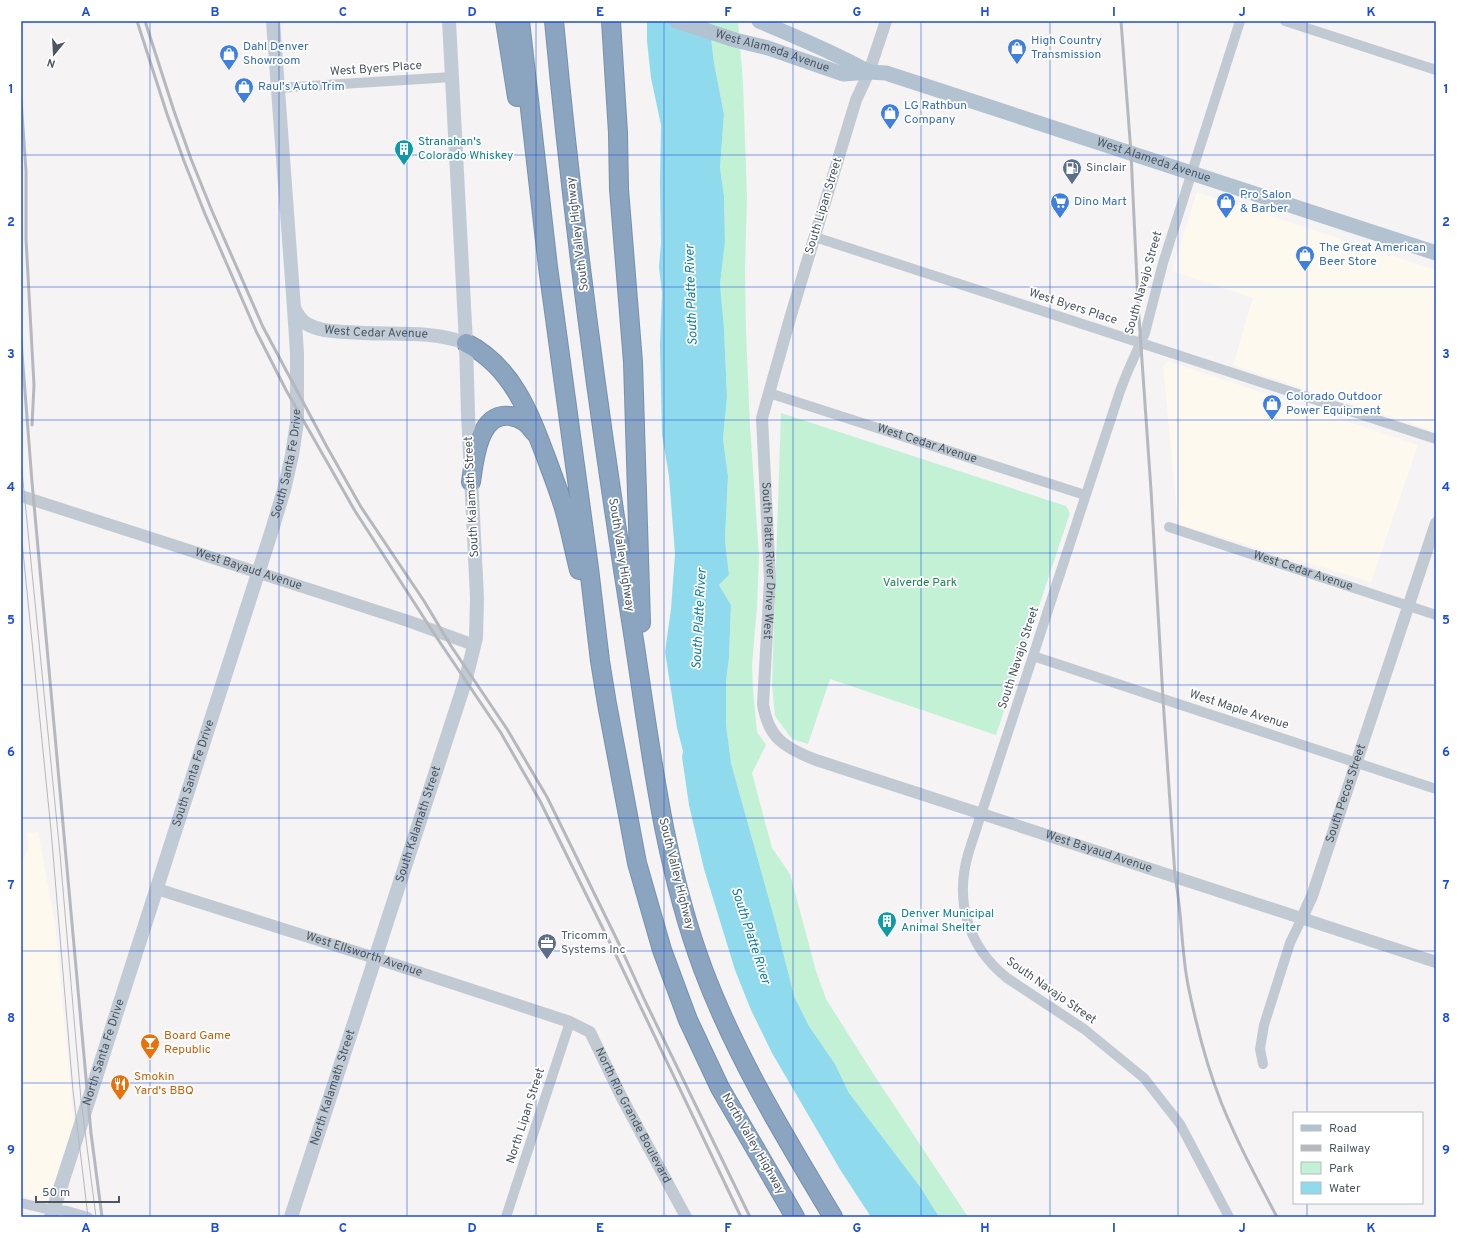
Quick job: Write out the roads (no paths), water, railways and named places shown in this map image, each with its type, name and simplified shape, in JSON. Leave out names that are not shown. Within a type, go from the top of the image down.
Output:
[{"type":"highway","points":[[505,21],[528,167],[548,267]]},
{"type":"highway","points":[[520,21],[548,267],[589,568],[600,661]]},
{"type":"highway","name":"South Valley Highway","points":[[554,21],[580,262],[601,425],[649,738],[664,829],[674,876],[688,924],[711,989],[726,1024],[772,1113],[833,1217]]},
{"type":"highway","points":[[563,21],[580,262]]},
{"type":"highway","points":[[611,21],[618,133],[619,189],[633,362],[642,637],[649,738]]},
{"type":"highway","points":[[466,343],[477,348],[491,359],[508,378],[526,408],[564,508],[600,661]]},
{"type":"highway","points":[[471,482],[480,438],[487,425],[497,417],[508,415],[520,419],[528,425],[539,439]]},
{"type":"highway","name":"North Valley Highway","points":[[600,661],[637,863],[662,950],[688,1020],[711,1070],[795,1217]]},
{"type":"main road","name":"South Santa Fe Drive","points":[[157,889],[259,572],[284,490],[295,438],[297,422],[297,353],[273,21]]},
{"type":"main road","name":"South Kalamath Street","points":[[375,958],[466,682],[477,623],[478,598],[466,385],[466,343],[449,21]]},
{"type":"main road","name":"West Alameda Avenue","points":[[677,21],[724,37],[768,48],[843,74],[869,72],[886,73],[1436,253]]},
{"type":"main road","name":"West Alameda Avenue","points":[[759,21],[820,47],[869,72]]},
{"type":"main road","name":"West Cedar Avenue","points":[[294,308],[297,315],[303,322],[321,329],[364,334],[438,335],[466,343]]},
{"type":"main road","name":"North Santa Fe Drive","points":[[52,1213],[157,889]]},
{"type":"main road","name":"North Kalamath Street","points":[[292,1217],[375,958]]},
{"type":"street","name":"South Lipan Street","points":[[769,393],[856,100],[869,72],[886,21]]},
{"type":"street","name":"South Navajo Street","points":[[1229,1217],[1180,1124],[1144,1078],[1084,1029],[1041,1002],[1002,974],[978,948],[966,916],[963,889],[966,860],[1085,495],[1127,373],[1141,343],[1163,263],[1240,21]]},
{"type":"street","points":[[1285,21],[1436,70]]},
{"type":"street","name":"West Byers Place","points":[[278,88],[452,77]]},
{"type":"street","name":"West Byers Place","points":[[815,237],[1436,439]]},
{"type":"street","name":"West Cedar Avenue","points":[[769,393],[1085,495]]},
{"type":"street","name":"South Platte River Drive West","points":[[769,393],[762,418],[770,580],[763,704],[770,728]]},
{"type":"street","name":"West Bayaud Avenue","points":[[21,496],[408,621],[474,645]]},
{"type":"street","name":"South Pecos Street","points":[[1263,1064],[1260,1049],[1264,1025],[1290,943],[1312,896],[1436,523]]},
{"type":"street","name":"West Cedar Avenue","points":[[1169,527],[1436,615]]},
{"type":"street","name":"West Maple Avenue","points":[[1033,656],[1436,789]]},
{"type":"street","name":"West Bayaud Avenue","points":[[770,728],[783,745],[799,754],[1436,962]]},
{"type":"street","name":"West Ellsworth Avenue","points":[[157,889],[570,1022]]},
{"type":"street","name":"North Lipan Street","points":[[506,1217],[570,1022]]},
{"type":"street","name":"North Rio Grande Boulevard","points":[[570,1022],[590,1032],[622,1098],[686,1217]]},
{"type":"street","points":[[21,1203],[52,1213],[67,1211],[88,1217]]},
{"type":"water","name":"South Platte River","points":[[647,21],[709,21],[714,63],[724,114],[720,168],[724,196],[725,242],[720,284],[724,328],[727,397],[723,439],[728,476],[725,540],[729,575],[719,585],[731,605],[729,658],[726,682],[726,724],[731,763],[777,928],[794,996],[809,1026],[835,1064],[849,1093],[921,1188],[939,1217],[871,1217],[841,1171],[772,1053],[751,1010],[735,970],[704,869],[689,805],[682,757],[683,751],[677,728],[665,652],[671,609],[675,554],[669,476],[662,435],[660,345],[662,293],[659,267],[661,243],[661,125],[651,78],[647,41]]},
{"type":"tram line","points":[[21,461],[60,854],[81,1100],[96,1217]]},
{"type":"tram line","points":[[21,532],[51,830],[73,1091],[88,1217]]},
{"type":"railway","points":[[137,21],[184,161],[205,214],[256,331],[286,390],[355,511],[437,638],[501,733],[540,801],[613,949],[741,1217]]},
{"type":"railway","points":[[145,21],[191,159],[263,327],[361,507],[507,729],[547,797],[750,1217]]},
{"type":"railway","points":[[1121,21],[1131,153],[1138,303],[1175,876],[1186,971],[1198,1029],[1216,1088],[1240,1146],[1277,1217]]},
{"type":"railway","points":[[21,99],[26,171],[26,239],[34,385],[32,425]]},
{"type":"railway","points":[[21,340],[32,482],[91,1133],[102,1217]]},
{"type":"place","name":"High Country Transmission","points":[[1017,65]]},
{"type":"place","name":"Dahl Denver Showroom","points":[[229,71]]},
{"type":"place","name":"Raul's Auto Trim","points":[[244,104]]},
{"type":"place","name":"LG Rathbun Company","points":[[890,130]]},
{"type":"place","name":"Stranahan's Colorado Whiskey","points":[[404,166]]},
{"type":"place","name":"Sinclair","points":[[1072,185]]},
{"type":"place","name":"Dino Mart","points":[[1060,219]]},
{"type":"place","name":"Pro Salon & Barber","points":[[1226,219]]},
{"type":"place","name":"The Great American Beer Store","points":[[1305,272]]},
{"type":"place","name":"Colorado Outdoor Power Equipment","points":[[1272,421]]},
{"type":"place","name":"Denver Municipal Animal Shelter","points":[[887,938]]},
{"type":"place","name":"Tricomm Systems Inc","points":[[547,960]]},
{"type":"place","name":"Board Game Republic","points":[[150,1060]]},
{"type":"place","name":"Smokin Yard's BBQ","points":[[120,1101]]},
{"type":"park label","name":"Valverde Park","points":[[920,583]]}]
